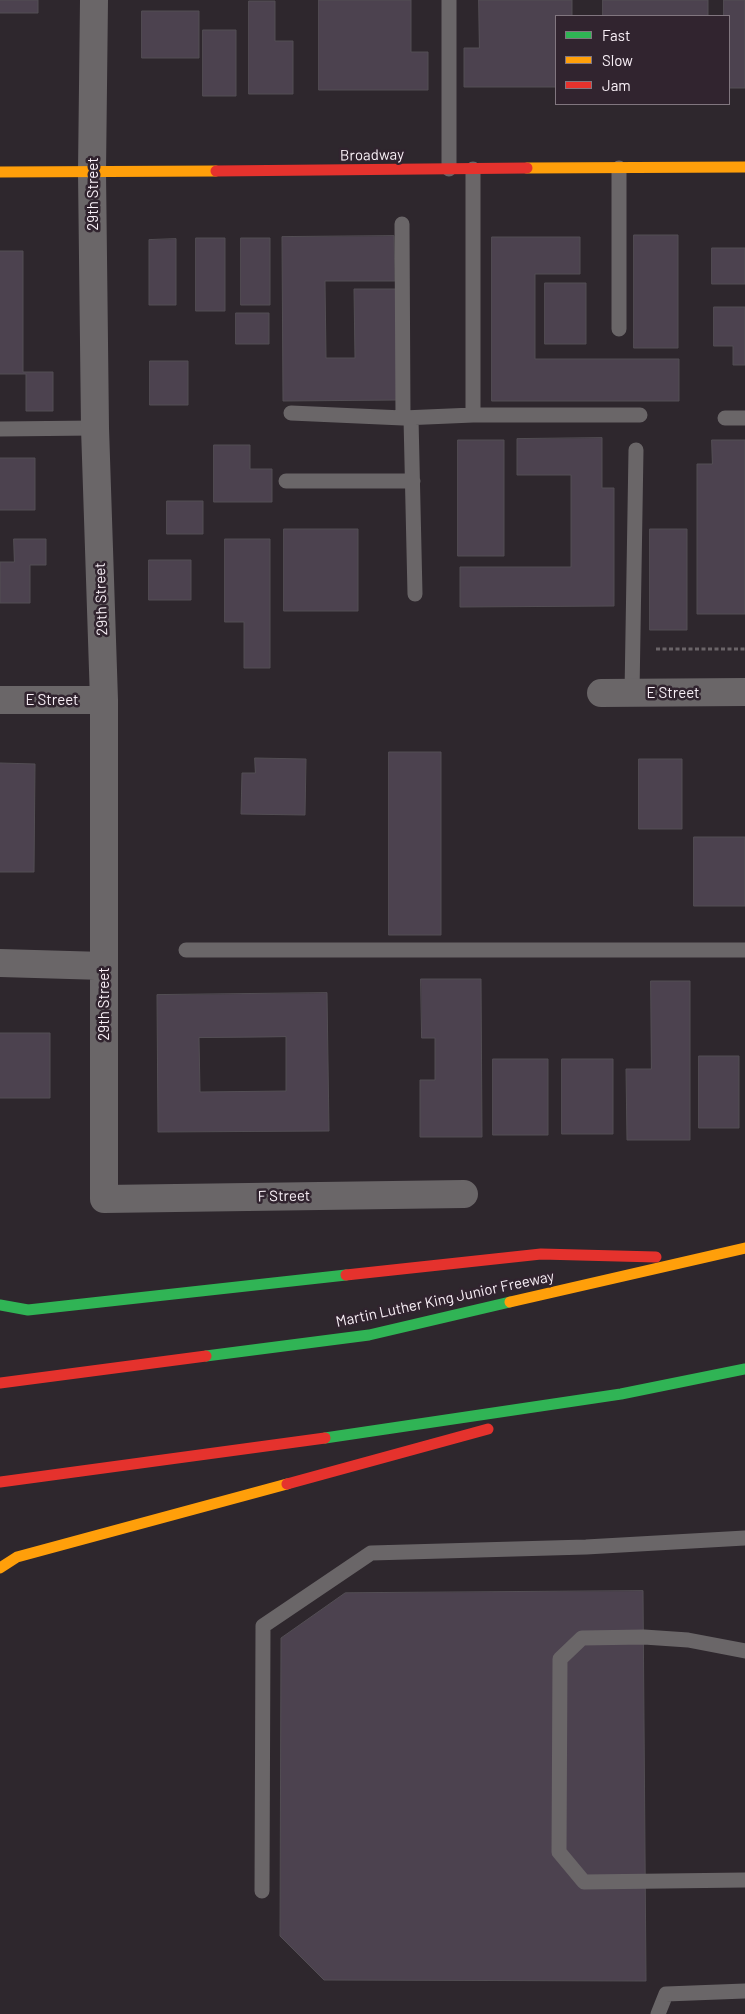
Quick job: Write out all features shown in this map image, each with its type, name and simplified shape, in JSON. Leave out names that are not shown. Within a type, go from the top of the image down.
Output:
[{"type":"main road","name":"Broadway","points":[[0,172],[745,167]]},
{"type":"main road","name":"Martin Luther King Junior Freeway","points":[[0,1384],[369,1334],[692,1258],[745,1248]]},
{"type":"main road","points":[[0,1305],[28,1310],[541,1254],[692,1258]]},
{"type":"main road","points":[[0,1482],[359,1434],[620,1394],[745,1369]]},
{"type":"main road","points":[[514,1422],[620,1394]]},
{"type":"main road","points":[[0,1568],[17,1557],[495,1428]]},
{"type":"street","name":"29th Street","points":[[94,0],[92,172],[95,428],[104,700],[104,1199]]},
{"type":"street","name":"E Street","points":[[601,693],[745,692]]},
{"type":"street","name":"E Street","points":[[0,700],[104,700]]},
{"type":"street","points":[[0,963],[104,966]]},
{"type":"street","name":"F Street","points":[[104,1199],[464,1194]]},
{"type":"lane","points":[[449,0],[449,169]]},
{"type":"lane","points":[[619,168],[619,329]]},
{"type":"lane","points":[[473,169],[473,415]]},
{"type":"lane","points":[[402,224],[407,418],[413,481],[415,594]]},
{"type":"lane","points":[[291,413],[407,418],[473,415],[640,415]]},
{"type":"lane","points":[[725,418],[745,418]]},
{"type":"lane","points":[[0,429],[95,428]]},
{"type":"lane","points":[[632,693],[636,450]]},
{"type":"lane","points":[[286,481],[413,481]]},
{"type":"lane","points":[[186,950],[745,950]]},
{"type":"lane","points":[[262,1890],[263,1626],[371,1553],[586,1547],[745,1538]]},
{"type":"lane","points":[[745,1651],[688,1640],[644,1637],[582,1638],[560,1659],[559,1843],[559,1852],[584,1882],[745,1880]]},
{"type":"lane","points":[[658,2014],[666,1994],[745,1991]]},
{"type":"path","points":[[632,649],[745,649]]},
{"type":"building","points":[[0,0],[38,0],[38,13],[0,13]]},
{"type":"building","points":[[319,0],[411,0],[411,52],[428,52],[428,90],[319,90]]},
{"type":"building","points":[[479,0],[572,0],[572,15],[555,15],[555,87],[464,87],[464,48],[479,48]]},
{"type":"building","points":[[603,0],[708,0],[708,15],[603,15]]},
{"type":"building","points":[[724,0],[745,0],[745,88],[730,88],[730,15],[724,15]]},
{"type":"building","points":[[249,1],[275,1],[275,41],[293,41],[293,94],[249,94]]},
{"type":"building","points":[[142,11],[199,11],[199,58],[142,58]]},
{"type":"building","points":[[203,30],[236,30],[236,96],[203,96]]},
{"type":"building","points":[[634,235],[678,235],[678,348],[634,348]]},
{"type":"building","points":[[394,236],[395,281],[325,281],[326,358],[355,358],[354,289],[398,289],[399,400],[283,401],[282,237]]},
{"type":"building","points":[[492,237],[580,237],[580,274],[535,274],[535,359],[679,359],[679,401],[492,401]]},
{"type":"building","points":[[196,238],[225,238],[225,311],[196,311]]},
{"type":"building","points":[[241,238],[270,238],[270,305],[241,305]]},
{"type":"building","points":[[176,239],[176,305],[149,305],[149,240]]},
{"type":"building","points":[[712,248],[745,248],[745,284],[712,284]]},
{"type":"building","points":[[0,251],[23,251],[23,372],[53,372],[53,411],[26,411],[26,374],[0,374]]},
{"type":"building","points":[[545,283],[586,283],[586,344],[545,344]]},
{"type":"building","points":[[714,307],[745,307],[745,365],[733,365],[733,346],[714,346]]},
{"type":"building","points":[[236,313],[269,313],[269,344],[236,344]]},
{"type":"building","points":[[150,361],[188,361],[188,405],[150,405]]},
{"type":"building","points":[[602,438],[602,488],[614,488],[614,606],[460,607],[460,567],[571,567],[571,475],[517,475],[517,439]]},
{"type":"building","points":[[458,440],[504,440],[504,556],[458,556]]},
{"type":"building","points":[[712,440],[745,440],[745,614],[697,614],[697,464],[712,464]]},
{"type":"building","points":[[214,445],[250,445],[250,469],[272,469],[272,502],[214,502]]},
{"type":"building","points":[[0,458],[35,458],[35,510],[0,510]]},
{"type":"building","points":[[167,501],[203,501],[203,534],[167,534]]},
{"type":"building","points":[[284,529],[358,529],[358,611],[284,611]]},
{"type":"building","points":[[650,529],[687,529],[687,630],[650,630]]},
{"type":"building","points":[[14,539],[46,539],[46,565],[30,565],[30,603],[0,603],[0,562],[14,562]]},
{"type":"building","points":[[225,539],[270,539],[270,668],[244,668],[244,622],[225,622]]},
{"type":"building","points":[[149,560],[191,560],[191,600],[149,600]]},
{"type":"building","points":[[389,752],[441,752],[441,935],[389,935]]},
{"type":"building","points":[[255,758],[306,759],[305,815],[241,814],[242,773],[255,773]]},
{"type":"building","points":[[639,759],[682,759],[682,829],[639,829]]},
{"type":"building","points":[[0,763],[35,764],[34,872],[0,872]]},
{"type":"building","points":[[694,837],[745,837],[745,906],[694,906]]},
{"type":"building","points":[[421,979],[481,979],[482,1137],[420,1137],[420,1080],[435,1080],[435,1038],[422,1038]]},
{"type":"building","points":[[651,981],[690,981],[690,1140],[627,1140],[626,1069],[651,1069]]},
{"type":"building","points":[[327,993],[329,1131],[158,1132],[157,995]],"holes":[[[286,1037],[286,1091],[200,1092],[199,1038]]]},
{"type":"building","points":[[0,1033],[50,1033],[50,1098],[0,1098]]},
{"type":"building","points":[[699,1056],[739,1056],[739,1128],[699,1128]]},
{"type":"building","points":[[493,1059],[548,1059],[548,1135],[493,1135]]},
{"type":"building","points":[[562,1059],[613,1059],[613,1134],[562,1134]]},
{"type":"building","points":[[643,1591],[646,1981],[324,1980],[280,1936],[281,1638],[345,1593]]},
{"type":"traffic: fast","points":[[0,1305],[28,1310],[346,1275]]},
{"type":"traffic: fast","points":[[206,1356],[369,1335],[510,1302]]},
{"type":"traffic: fast","points":[[325,1438],[621,1394],[745,1369]]},
{"type":"traffic: slow","points":[[527,168],[745,167]]},
{"type":"traffic: slow","points":[[0,172],[216,171]]},
{"type":"traffic: slow","points":[[510,1302],[745,1248]]},
{"type":"traffic: slow","points":[[0,1568],[17,1557],[287,1484]]},
{"type":"traffic: jam","points":[[216,171],[527,168]]},
{"type":"traffic: jam","points":[[346,1275],[541,1254],[656,1257]]},
{"type":"traffic: jam","points":[[0,1383],[206,1356]]},
{"type":"traffic: jam","points":[[287,1484],[488,1429]]},
{"type":"traffic: jam","points":[[0,1482],[325,1438]]}]
